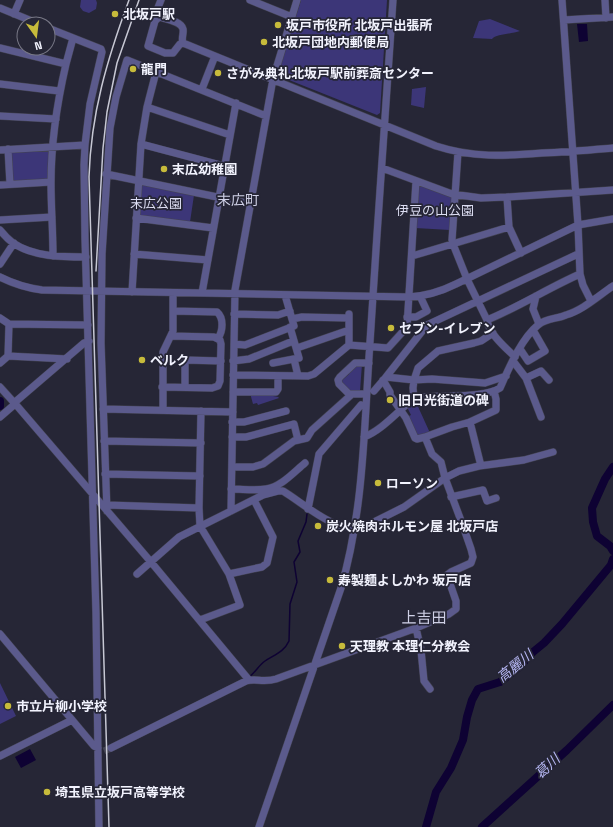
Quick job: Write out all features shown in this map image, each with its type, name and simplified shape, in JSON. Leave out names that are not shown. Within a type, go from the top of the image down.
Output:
[{"type":"street","points":[[14,14],[20,0]]},
{"type":"street","points":[[159,17],[157,10],[161,0]]},
{"type":"street","points":[[250,0],[259,2],[292,17]]},
{"type":"street","points":[[231,511],[235,294],[273,79],[297,0]]},
{"type":"street","points":[[259,827],[316,665],[347,570],[358,510],[364,437],[370,392],[369,363],[393,0]]},
{"type":"street","points":[[562,0],[578,225],[578,254],[580,274],[583,285],[591,301]]},
{"type":"street","points":[[564,20],[610,18],[605,0]]},
{"type":"street","points":[[0,8],[19,16]]},
{"type":"street","points":[[159,17],[155,21],[148,46],[170,54],[176,51],[180,44],[183,43]]},
{"type":"street","points":[[159,17],[179,24],[183,30],[183,43]]},
{"type":"street","points":[[56,31],[101,49],[102,52],[92,93],[85,145],[84,181],[93,494],[103,750],[99,827]]},
{"type":"street","points":[[53,256],[51,182],[52,146],[59,92],[73,38]]},
{"type":"street","points":[[183,43],[436,146],[458,152],[492,156],[613,148]]},
{"type":"street","points":[[0,48],[66,64]]},
{"type":"street","points":[[202,89],[215,56]]},
{"type":"street","points":[[107,508],[103,409],[101,292],[106,174],[110,128],[116,97],[127,60],[266,116]]},
{"type":"street","points":[[132,292],[141,144],[147,107],[156,72]]},
{"type":"street","points":[[0,84],[59,92]]},
{"type":"street","points":[[202,293],[236,103]]},
{"type":"street","points":[[147,107],[230,135]]},
{"type":"street","points":[[0,116],[56,119]]},
{"type":"street","points":[[141,144],[224,166]]},
{"type":"street","points":[[10,184],[4,150],[85,145]]},
{"type":"street","points":[[458,152],[452,244],[487,320],[487,325],[514,359],[526,378],[541,417]]},
{"type":"street","points":[[382,168],[416,182],[455,194],[481,198],[613,190]]},
{"type":"street","points":[[106,174],[251,204]]},
{"type":"street","points":[[0,185],[51,182]]},
{"type":"street","points":[[233,376],[308,376],[319,371],[349,345],[389,347],[407,327],[416,182]]},
{"type":"street","points":[[507,197],[509,227],[521,253]]},
{"type":"street","points":[[0,220],[52,217]]},
{"type":"street","points":[[136,218],[213,228]]},
{"type":"street","points":[[0,277],[14,284],[42,290],[420,296],[441,291],[578,225],[613,219]]},
{"type":"street","points":[[412,256],[509,227]]},
{"type":"street","points":[[0,230],[14,243],[31,251],[53,256],[86,257]]},
{"type":"street","points":[[0,264],[14,243]]},
{"type":"street","points":[[134,254],[208,260]]},
{"type":"street","points":[[232,468],[253,467],[263,464],[294,441],[307,438],[312,430],[351,395],[370,392],[384,379],[427,325],[578,254]]},
{"type":"street","points":[[487,320],[559,283],[580,274]]},
{"type":"street","points":[[364,437],[382,425],[414,399],[424,397],[467,395],[494,391],[500,388],[520,349],[539,324],[550,319],[566,316],[613,286]]},
{"type":"street","points":[[163,410],[163,352],[173,331],[173,293]]},
{"type":"street","points":[[234,344],[245,345],[294,326],[285,295]]},
{"type":"street","points":[[407,317],[416,317],[427,312],[420,296]]},
{"type":"street","points":[[536,296],[533,309],[539,324]]},
{"type":"street","points":[[173,311],[217,312],[222,319],[221,332],[218,338]]},
{"type":"street","points":[[234,314],[278,315],[290,311]]},
{"type":"street","points":[[292,319],[302,317],[349,316],[349,345]]},
{"type":"street","points":[[0,318],[9,324],[88,325]]},
{"type":"street","points":[[9,324],[3,360],[67,359]]},
{"type":"street","points":[[272,363],[299,358],[290,327]]},
{"type":"street","points":[[297,348],[349,330]]},
{"type":"street","points":[[520,349],[528,361],[545,351],[533,330]]},
{"type":"street","points":[[414,399],[414,380],[418,368],[438,351],[481,341],[493,333]]},
{"type":"street","points":[[171,336],[218,338]]},
{"type":"street","points":[[162,387],[212,388],[218,386],[220,381],[221,344],[218,338]]},
{"type":"street","points":[[0,417],[88,341]]},
{"type":"street","points":[[234,361],[250,359],[293,341]]},
{"type":"street","points":[[294,359],[298,376]]},
{"type":"street","points":[[185,387],[185,360],[221,361]]},
{"type":"street","points":[[351,395],[347,393],[339,384],[338,379],[354,363],[369,363]]},
{"type":"street","points":[[526,378],[541,371],[549,380]]},
{"type":"street","points":[[233,392],[276,392],[278,389],[278,376]]},
{"type":"street","points":[[384,379],[446,380],[485,384],[506,376]]},
{"type":"street","points":[[384,379],[392,398],[406,418],[415,438],[417,439],[452,426],[470,422],[496,410],[494,391]]},
{"type":"street","points":[[0,387],[93,494],[107,508],[249,680]]},
{"type":"street","points":[[308,509],[319,454],[361,405]]},
{"type":"street","points":[[103,409],[233,412]]},
{"type":"street","points":[[200,620],[240,605],[229,574],[200,526],[201,411]]},
{"type":"street","points":[[232,422],[244,422],[286,411]]},
{"type":"street","points":[[470,422],[481,466]]},
{"type":"street","points":[[232,438],[246,437],[294,424],[298,440]]},
{"type":"street","points":[[0,634],[94,746],[103,750],[249,680],[270,681],[416,628],[453,612],[456,609],[456,604],[447,575],[471,563],[473,557],[464,526],[445,478],[441,462],[432,454],[425,437]]},
{"type":"street","points":[[104,441],[201,443]]},
{"type":"street","points":[[137,574],[179,537],[263,495],[281,491],[294,498],[324,519],[354,529],[367,526],[404,507],[445,478],[458,471],[481,466],[521,461],[552,452]]},
{"type":"street","points":[[231,489],[262,490],[270,488],[279,484],[305,463]]},
{"type":"street","points":[[105,474],[200,476]]},
{"type":"street","points":[[452,497],[483,490],[487,501],[496,498]]},
{"type":"street","points":[[229,574],[262,567],[267,563],[273,537],[254,500]]},
{"type":"street","points":[[107,508],[199,508]]},
{"type":"street","points":[[416,628],[421,650],[424,681],[430,689]]},
{"type":"street","points":[[0,756],[72,720]]},
{"type":"green space","points":[[81,0],[96,0],[96,9],[89,13],[83,11],[80,7]]},
{"type":"green space","points":[[301,0],[387,0],[380,113],[377,115],[279,76],[278,73]]},
{"type":"green space","points":[[490,19],[520,31],[497,36],[492,39],[473,38],[479,21]]},
{"type":"green space","points":[[426,87],[424,108],[411,105],[412,89]]},
{"type":"green space","points":[[50,150],[48,179],[12,182],[10,151]]},
{"type":"green space","name":"末広公園","points":[[141,184],[194,195],[190,222],[140,216]]},
{"type":"green space","name":"伊豆の山公園","points":[[420,185],[453,198],[450,230],[415,228],[418,187]]},
{"type":"green space","points":[[362,364],[360,391],[349,392],[341,381],[349,374],[348,372],[355,365]]},
{"type":"green space","points":[[250,393],[272,394],[273,396],[279,398],[258,405],[257,403],[253,404]]},
{"type":"green space","points":[[415,400],[430,433],[417,436],[407,417],[411,415],[407,407]]},
{"type":"green space","points":[[0,683],[16,716],[0,724]]},
{"type":"shaded area","points":[[577,24],[587,24],[588,41],[579,42]]},
{"type":"shaded area","points":[[30,749],[36,760],[21,768],[15,757]]},
{"type":"waterway","points":[[0,401],[0,406]]},
{"type":"waterway","name":"高麗川","points":[[613,467],[605,479],[592,508],[593,522],[597,536],[610,546],[613,551]]},
{"type":"waterway","points":[[249,677],[263,663],[282,651],[289,641],[290,604],[297,582],[294,562],[300,552],[298,541],[306,522],[307,514]]},
{"type":"waterway","name":"高麗川","points":[[426,827],[436,792],[451,768],[463,740],[467,717],[472,700],[478,689],[500,682],[519,667],[544,643],[562,624],[611,565],[613,559]]},
{"type":"waterway","name":"葛川","points":[[482,827],[567,750],[613,705]]},
{"type":"tunnel","points":[[104,751],[111,748]]},
{"type":"railway","points":[[109,827],[89,177],[90,153],[97,109],[107,65],[129,0]]},
{"type":"railway","points":[[96,271],[103,148],[107,112],[117,63],[139,0]]},
{"type":"place","name":"北坂戸駅","points":[[115,14]]},
{"type":"place","name":"坂戸市役所 北坂戸出張所","points":[[278,25]]},
{"type":"place","name":"北坂戸団地内郵便局","points":[[264,42]]},
{"type":"place","name":"龍門","points":[[133,69]]},
{"type":"place","name":"さがみ典礼北坂戸駅前葬斎センター","points":[[218,73]]},
{"type":"place","name":"末広幼稚園","points":[[164,169]]},
{"type":"place","name":"セブン-イレブン","points":[[391,328]]},
{"type":"place","name":"ベルク","points":[[142,360]]},
{"type":"place","name":"旧日光街道の碑","points":[[390,400]]},
{"type":"place","name":"ローソン","points":[[378,483]]},
{"type":"place","name":"炭火焼肉ホルモン屋 北坂戸店","points":[[318,526]]},
{"type":"place","name":"寿製麺よしかわ 坂戸店","points":[[330,580]]},
{"type":"place","name":"天理教 本理仁分教会","points":[[342,646]]},
{"type":"place","name":"市立片柳小学校","points":[[8,706]]},
{"type":"place","name":"埼玉県立坂戸高等学校","points":[[47,792]]},
{"type":"district","name":"末広町","points":[[238,200]]},
{"type":"district","name":"上吉田","points":[[424,617]]}]
